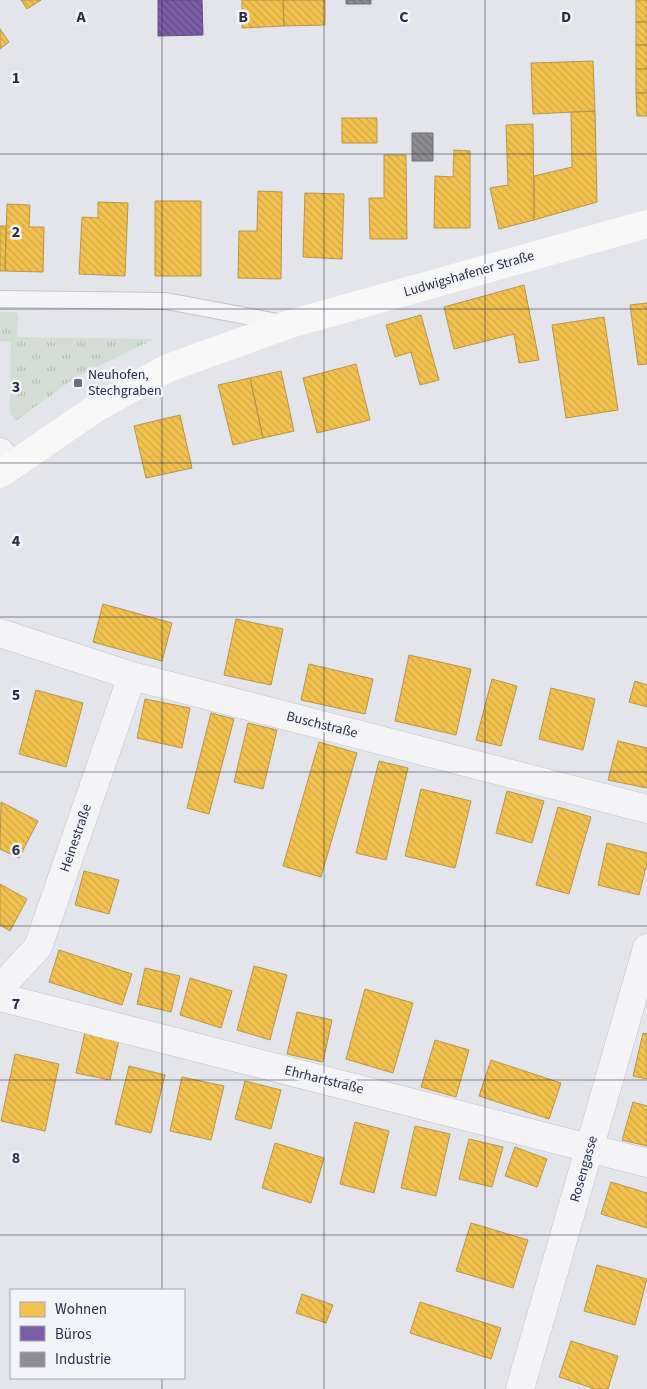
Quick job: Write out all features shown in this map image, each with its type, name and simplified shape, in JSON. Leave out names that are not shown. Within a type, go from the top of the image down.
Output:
[{"type":"main road","name":"Ludwigshafener Straße","points":[[4,464],[96,408],[168,368],[290,324],[647,224]]},
{"type":"street","name":"Buschstraße","points":[[0,632],[132,676],[647,809]]},
{"type":"street","name":"Heinestraße","points":[[0,988],[38,947],[132,676]]},
{"type":"street","name":"Rosengasse","points":[[520,1389],[647,948]]},
{"type":"street","name":"Ehrhartstraße","points":[[0,997],[647,1163]]},
{"type":"lane","name":"Ludwigshafener Straße","points":[[0,300],[166,301],[290,324]]},
{"type":"green space","points":[[0,312],[18,312],[17,337],[154,339],[76,377],[16,421],[10,413],[11,342],[0,341]]},
{"type":"building: Wohnen","points":[[21,0],[41,0],[27,9]]},
{"type":"building: Wohnen","points":[[242,0],[283,0],[284,26],[242,28]]},
{"type":"building: Wohnen","points":[[283,0],[325,0],[325,25],[284,26]]},
{"type":"building: Wohnen","points":[[636,0],[647,0],[647,22],[636,22]]},
{"type":"building: Wohnen","points":[[636,22],[647,22],[647,45],[636,45]]},
{"type":"building: Wohnen","points":[[0,29],[9,42],[0,49]]},
{"type":"building: Wohnen","points":[[636,45],[647,45],[647,69],[636,69]]},
{"type":"building: Wohnen","points":[[593,61],[595,111],[533,114],[531,63]]},
{"type":"building: Wohnen","points":[[636,69],[647,69],[647,93],[636,93]]},
{"type":"building: Wohnen","points":[[636,93],[647,93],[647,116],[637,116]]},
{"type":"building: Wohnen","points":[[595,111],[597,202],[534,220],[534,176],[572,167],[571,112]]},
{"type":"building: Wohnen","points":[[342,118],[377,118],[377,143],[342,143]]},
{"type":"building: Wohnen","points":[[533,124],[534,220],[499,229],[490,188],[508,185],[506,125]]},
{"type":"building: Wohnen","points":[[454,150],[470,151],[470,228],[434,228],[435,176],[453,177]]},
{"type":"building: Wohnen","points":[[384,155],[406,155],[407,239],[370,239],[369,198],[384,198]]},
{"type":"building: Wohnen","points":[[258,191],[282,192],[281,279],[238,278],[239,231],[257,231]]},
{"type":"building: Wohnen","points":[[305,193],[344,194],[342,259],[303,257]]},
{"type":"building: Wohnen","points":[[155,201],[201,201],[201,276],[155,276]]},
{"type":"building: Wohnen","points":[[98,202],[128,203],[125,276],[79,274],[82,217],[98,218]]},
{"type":"building: Wohnen","points":[[7,204],[30,205],[29,227],[44,227],[43,272],[5,271]]},
{"type":"building: Wohnen","points":[[0,226],[6,226],[5,271],[0,271]]},
{"type":"building: Wohnen","points":[[524,285],[539,360],[519,363],[514,334],[454,349],[444,307]]},
{"type":"building: Wohnen","points":[[647,303],[647,364],[638,365],[630,305]]},
{"type":"building: Wohnen","points":[[421,315],[439,380],[420,385],[411,352],[395,357],[386,325]]},
{"type":"building: Wohnen","points":[[604,317],[618,410],[566,418],[552,325]]},
{"type":"building: Wohnen","points":[[356,364],[370,420],[317,433],[303,378]]},
{"type":"building: Wohnen","points":[[281,371],[294,431],[263,438],[250,378]]},
{"type":"building: Wohnen","points":[[250,378],[263,438],[233,445],[218,385]]},
{"type":"building: Wohnen","points":[[180,415],[192,468],[146,478],[134,426]]},
{"type":"building: Wohnen","points":[[103,604],[172,623],[162,661],[93,642]]},
{"type":"building: Wohnen","points":[[236,619],[283,629],[271,685],[224,675]]},
{"type":"building: Wohnen","points":[[409,655],[471,669],[456,735],[395,721]]},
{"type":"building: Wohnen","points":[[309,664],[373,679],[365,714],[301,700]]},
{"type":"building: Wohnen","points":[[492,679],[517,686],[501,746],[476,740]]},
{"type":"building: Wohnen","points":[[635,681],[647,685],[647,707],[629,702]]},
{"type":"building: Wohnen","points":[[551,688],[595,699],[583,750],[539,739]]},
{"type":"building: Wohnen","points":[[36,690],[83,703],[66,767],[19,754]]},
{"type":"building: Wohnen","points":[[145,699],[190,708],[182,748],[137,738]]},
{"type":"building: Wohnen","points":[[211,713],[234,719],[209,814],[187,808]]},
{"type":"building: Wohnen","points":[[248,723],[277,730],[263,789],[234,782]]},
{"type":"building: Wohnen","points":[[618,741],[647,748],[647,788],[608,780]]},
{"type":"building: Wohnen","points":[[319,742],[357,753],[321,877],[283,866]]},
{"type":"building: Wohnen","points":[[379,761],[408,768],[386,860],[356,853]]},
{"type":"building: Wohnen","points":[[421,789],[471,801],[455,868],[405,856]]},
{"type":"building: Wohnen","points":[[507,791],[544,801],[532,843],[496,833]]},
{"type":"building: Wohnen","points":[[1,802],[38,821],[19,858],[0,849]]},
{"type":"building: Wohnen","points":[[558,807],[591,817],[569,894],[536,885]]},
{"type":"building: Wohnen","points":[[607,843],[647,853],[647,863],[639,895],[598,885]]},
{"type":"building: Wohnen","points":[[84,871],[119,880],[109,914],[75,905]]},
{"type":"building: Wohnen","points":[[0,884],[27,899],[10,931],[0,925]]},
{"type":"building: Wohnen","points":[[59,950],[132,974],[122,1005],[49,982]]},
{"type":"building: Wohnen","points":[[254,966],[287,975],[270,1040],[237,1030]]},
{"type":"building: Wohnen","points":[[145,968],[180,976],[171,1012],[137,1004]]},
{"type":"building: Wohnen","points":[[190,978],[232,991],[221,1028],[180,1015]]},
{"type":"building: Wohnen","points":[[365,989],[413,1003],[393,1073],[346,1059]]},
{"type":"building: Wohnen","points":[[297,1012],[332,1020],[323,1062],[287,1054]]},
{"type":"building: Wohnen","points":[[85,1032],[119,1040],[110,1080],[76,1073]]},
{"type":"building: Wohnen","points":[[643,1033],[647,1034],[647,1079],[633,1076]]},
{"type":"building: Wohnen","points":[[435,1040],[469,1050],[456,1097],[421,1087]]},
{"type":"building: Wohnen","points":[[15,1054],[59,1064],[45,1131],[1,1121]]},
{"type":"building: Wohnen","points":[[491,1060],[561,1083],[549,1119],[479,1096]]},
{"type":"building: Wohnen","points":[[129,1066],[165,1075],[151,1133],[115,1124]]},
{"type":"building: Wohnen","points":[[182,1077],[224,1086],[211,1140],[170,1131]]},
{"type":"building: Wohnen","points":[[245,1081],[281,1090],[271,1129],[235,1119]]},
{"type":"building: Wohnen","points":[[633,1102],[647,1106],[647,1146],[622,1140]]},
{"type":"building: Wohnen","points":[[355,1122],[389,1131],[374,1193],[340,1184]]},
{"type":"building: Wohnen","points":[[415,1126],[450,1134],[436,1196],[401,1188]]},
{"type":"building: Wohnen","points":[[469,1139],[503,1147],[492,1187],[459,1179]]},
{"type":"building: Wohnen","points":[[275,1143],[324,1158],[311,1203],[262,1188]]},
{"type":"building: Wohnen","points":[[515,1147],[547,1159],[537,1187],[505,1176]]},
{"type":"building: Wohnen","points":[[611,1182],[647,1193],[647,1228],[601,1214]]},
{"type":"building: Wohnen","points":[[471,1223],[528,1240],[513,1288],[456,1271]]},
{"type":"building: Wohnen","points":[[597,1265],[647,1279],[635,1325],[584,1311]]},
{"type":"building: Wohnen","points":[[302,1294],[333,1305],[326,1323],[296,1313]]},
{"type":"building: Wohnen","points":[[420,1302],[501,1328],[491,1359],[410,1333]]},
{"type":"building: Wohnen","points":[[571,1341],[618,1356],[608,1389],[595,1389],[559,1377]]},
{"type":"building: Büros","points":[[158,0],[202,0],[203,35],[158,36]]},
{"type":"building: Industrie","points":[[346,0],[371,0],[371,4],[346,4]]},
{"type":"building: Industrie","points":[[412,133],[433,133],[433,161],[412,161]]},
{"type":"place","name":"Neuhofen, Stechgraben","points":[[78,383]]}]
